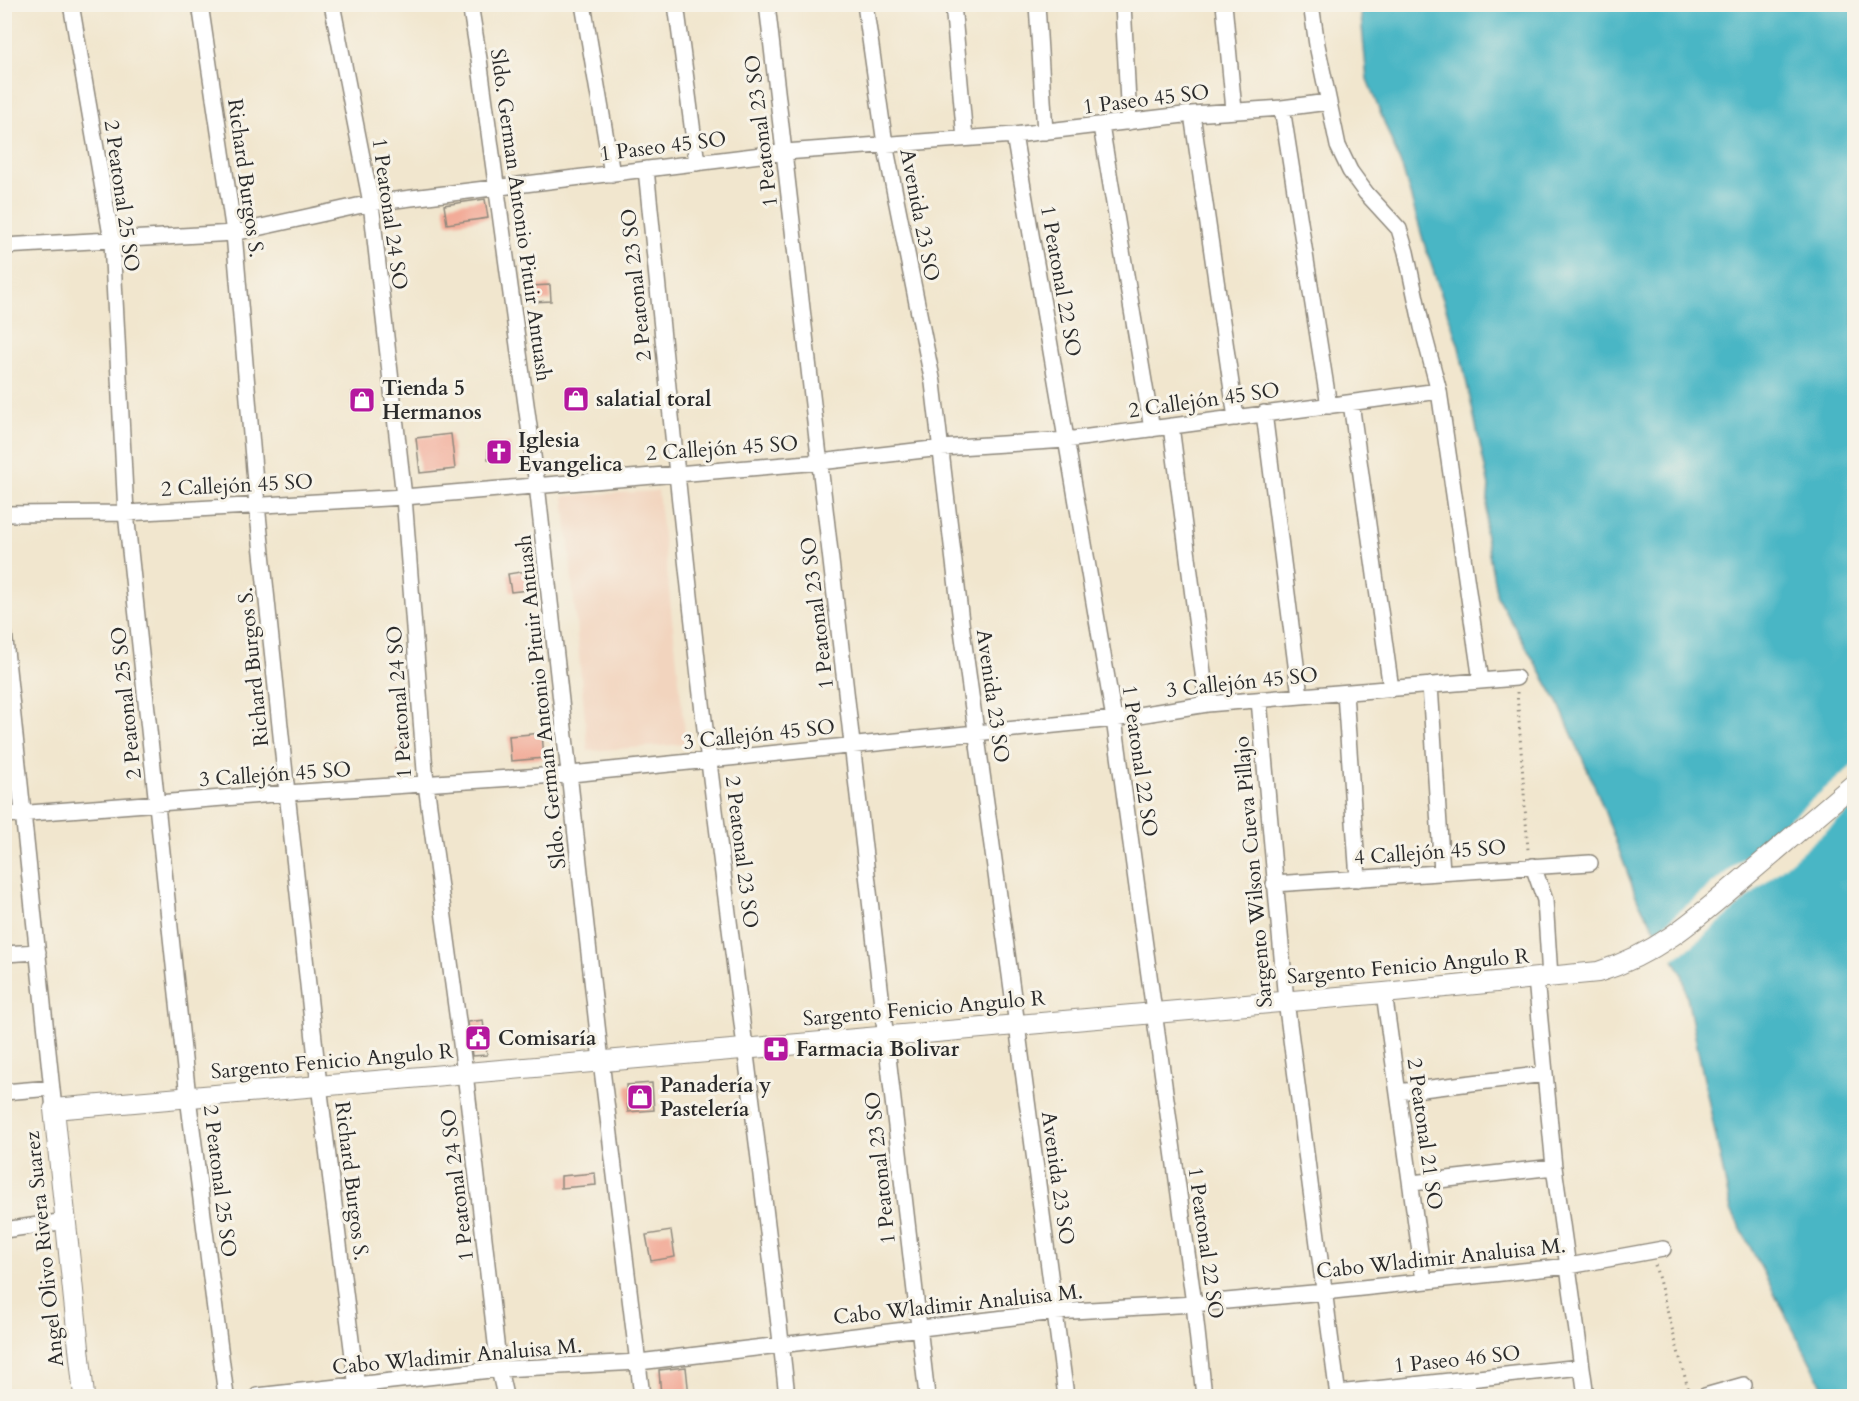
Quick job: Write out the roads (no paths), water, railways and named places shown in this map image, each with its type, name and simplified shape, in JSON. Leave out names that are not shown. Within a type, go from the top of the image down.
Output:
[{"type":"street","name":"2 Peatonal 25 SO","points":[[70,4],[112,241],[126,513],[188,1097],[226,1396]]},
{"type":"street","name":"Richard Burgos S.","points":[[200,4],[234,233],[257,505],[287,793],[319,1085],[357,1391]]},
{"type":"street","name":"1 Peatonal 24 SO","points":[[332,4],[371,203],[404,497],[426,784],[465,1073],[499,1369],[505,1396]]},
{"type":"street","name":"Sldo. German Antonio Pituir Antuash","points":[[470,4],[537,484],[642,1396]]},
{"type":"street","points":[[583,4],[612,174]]},
{"type":"street","points":[[676,4],[697,163]]},
{"type":"street","name":"1 Peatonal 23 SO","points":[[767,4],[927,1396]]},
{"type":"street","name":"Avenida 23 SO","points":[[865,4],[885,144],[933,383],[962,630],[1066,1396]]},
{"type":"street","points":[[952,4],[965,139]]},
{"type":"street","points":[[1037,4],[1045,132]]},
{"type":"street","points":[[1123,4],[1129,122]]},
{"type":"street","points":[[1224,4],[1234,110]]},
{"type":"street","points":[[1311,4],[1338,146],[1350,171],[1366,193],[1399,229],[1406,252],[1439,391],[1481,681]]},
{"type":"street","name":"1 Paseo 45 SO","points":[[4,246],[234,233],[371,203],[785,152],[1014,135],[1192,114],[1282,108],[1328,102]]},
{"type":"street","points":[[1282,108],[1329,406]]},
{"type":"street","points":[[1192,114],[1236,418]]},
{"type":"street","points":[[1101,126],[1152,429]]},
{"type":"street","name":"1 Peatonal 22 SO","points":[[1014,135],[1114,719],[1194,1304],[1204,1396]]},
{"type":"street","name":"2 Peatonal 23 SO","points":[[646,169],[709,760],[787,1396]]},
{"type":"street","name":"2 Callejón 45 SO","points":[[4,514],[126,513],[404,497],[537,484],[820,462],[941,448],[1066,440],[1439,391]]},
{"type":"street","points":[[1351,403],[1391,689]]},
{"type":"street","points":[[1264,413],[1300,696]]},
{"type":"street","points":[[1171,426],[1207,704]]},
{"type":"street","name":"Angel Olivo Rivera Suarez","points":[[4,631],[84,1396]]},
{"type":"street","name":"3 Callejón 45 SO","points":[[4,815],[571,774],[1114,719],[1207,704],[1516,678]]},
{"type":"street","points":[[1430,685],[1442,872]]},
{"type":"street","points":[[1345,693],[1358,879]]},
{"type":"street","name":"Sargento Wilson Cueva Pillajo","points":[[1258,700],[1286,1001],[1338,1395]]},
{"type":"street","name":"Sargento Fenicio Angulo R","points":[[54,1109],[1384,993],[1598,972],[1618,966],[1652,950],[1684,928],[1854,784]]},
{"type":"street","name":"4 Callejón 45 SO","points":[[1274,884],[1590,863]]},
{"type":"street","points":[[1533,866],[1545,900],[1543,978],[1545,1074],[1554,1167],[1586,1396]]},
{"type":"street","points":[[4,954],[38,952]]},
{"type":"street","name":"2 Peatonal 21 SO","points":[[1384,993],[1424,1281]]},
{"type":"street","points":[[1398,1092],[1545,1074]]},
{"type":"street","points":[[4,1092],[51,1088]]},
{"type":"street","points":[[1412,1183],[1554,1167]]},
{"type":"street","points":[[4,1230],[66,1221]]},
{"type":"street","name":"Cabo Wladimir Analuisa M.","points":[[257,1396],[357,1391],[499,1369],[639,1362],[1055,1312],[1194,1304],[1324,1292],[1569,1266],[1657,1250]]},
{"type":"street","name":"1 Paseo 46 SO","points":[[1338,1395],[1581,1367]]},
{"type":"street","points":[[1467,1379],[1468,1396]]},
{"type":"street","points":[[1705,1396],[1744,1385]]},
{"type":"water","points":[[1360,5],[1854,5],[1854,1396],[1828,1396],[1731,1210],[1682,973],[1638,901],[1598,794],[1558,702],[1497,597],[1485,532],[1489,486],[1459,347],[1424,243],[1403,170],[1367,79]]},
{"type":"place","name":"salatial toral","points":[[576,399]]},
{"type":"place","name":"Tienda 5 Hermanos","points":[[362,400]]},
{"type":"place","name":"Iglesia Evangelica","points":[[499,452]]},
{"type":"place","name":"Comisaría","points":[[478,1038]]},
{"type":"place","name":"Farmacia Bolivar","points":[[776,1049]]},
{"type":"place","name":"Panadería y Pastelería","points":[[640,1097]]}]
